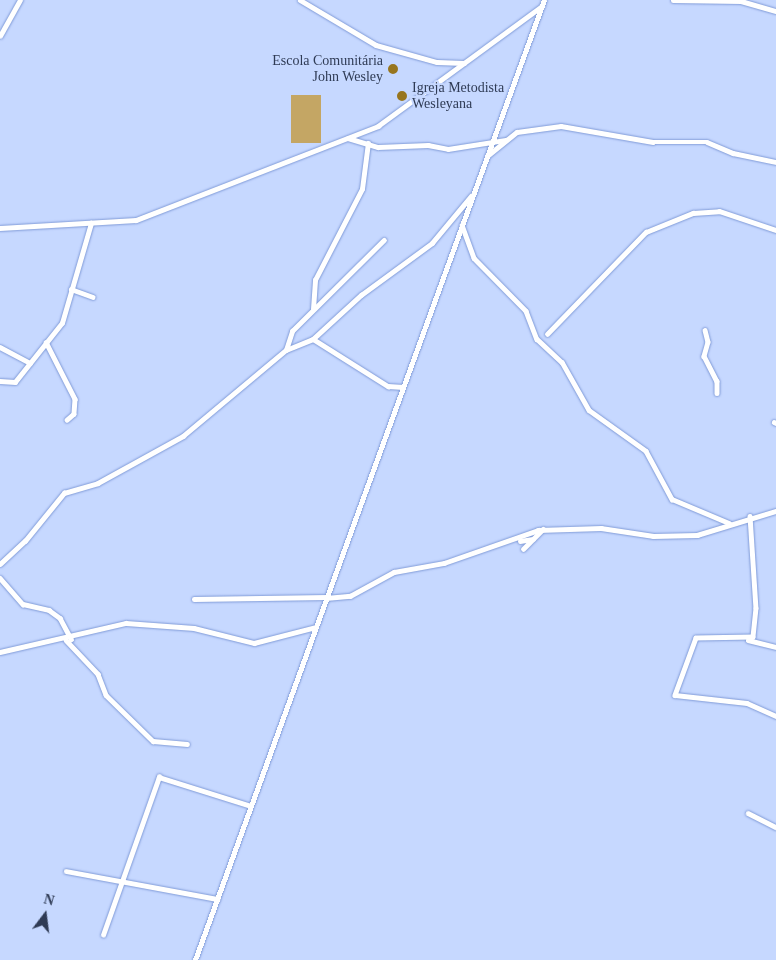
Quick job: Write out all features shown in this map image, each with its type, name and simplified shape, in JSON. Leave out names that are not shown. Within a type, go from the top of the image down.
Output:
[{"type":"street","points":[[0,36],[20,0]]},
{"type":"street","points":[[300,0],[376,45],[437,62],[464,63]]},
{"type":"street","points":[[195,960],[544,0]]},
{"type":"street","points":[[673,0],[741,1],[776,11]]},
{"type":"street","points":[[0,228],[136,220],[348,138],[397,115],[542,6]]},
{"type":"street","points":[[487,157],[505,140],[517,132],[561,126],[653,142],[707,142],[733,153],[776,162]]},
{"type":"street","points":[[348,138],[368,144],[448,149],[505,140]]},
{"type":"street","points":[[313,309],[315,280],[362,189],[368,144]]},
{"type":"street","points":[[485,144],[489,150]]},
{"type":"street","points":[[0,564],[26,542],[67,491],[91,486],[155,454],[286,350],[313,340],[361,294],[438,237],[474,193]]},
{"type":"street","points":[[547,334],[646,232],[693,213],[719,211],[776,230]]},
{"type":"street","points":[[0,381],[15,382],[62,323],[91,223]]},
{"type":"street","points":[[462,226],[474,258],[526,310],[538,339],[562,362],[589,410],[646,451],[672,499],[729,523]]},
{"type":"street","points":[[286,350],[292,331],[384,240]]},
{"type":"street","points":[[71,289],[93,297]]},
{"type":"street","points":[[705,330],[708,342],[704,356],[717,382],[717,393]]},
{"type":"street","points":[[313,340],[388,386],[403,387]]},
{"type":"street","points":[[46,342],[74,399],[74,414],[67,420]]},
{"type":"street","points":[[0,347],[26,357],[34,357]]},
{"type":"street","points":[[26,357],[30,363]]},
{"type":"street","points":[[194,599],[326,598],[350,596],[394,572],[444,563],[543,529],[697,535],[750,516],[776,511]]},
{"type":"street","points":[[748,640],[753,637],[756,613],[750,516]]},
{"type":"street","points":[[523,549],[543,529]]},
{"type":"street","points":[[520,541],[533,539]]},
{"type":"street","points":[[0,578],[23,604],[49,610],[60,618],[68,639],[98,674],[106,695],[153,741],[187,744]]},
{"type":"street","points":[[0,652],[44,639],[68,639],[99,626],[133,623],[194,628],[254,643],[316,627]]},
{"type":"street","points":[[776,647],[748,640],[696,638],[675,694],[747,703],[776,716]]},
{"type":"street","points":[[103,935],[159,777],[251,806]]},
{"type":"street","points":[[748,813],[776,827]]},
{"type":"street","points":[[66,871],[217,899]]},
{"type":"shaded area","points":[[291,95],[321,95],[321,143],[291,143]]},
{"type":"place","name":"Escola Comunitária John Wesley","points":[[393,69]]},
{"type":"place","name":"Igreja Metodista Wesleyana","points":[[402,96]]}]
